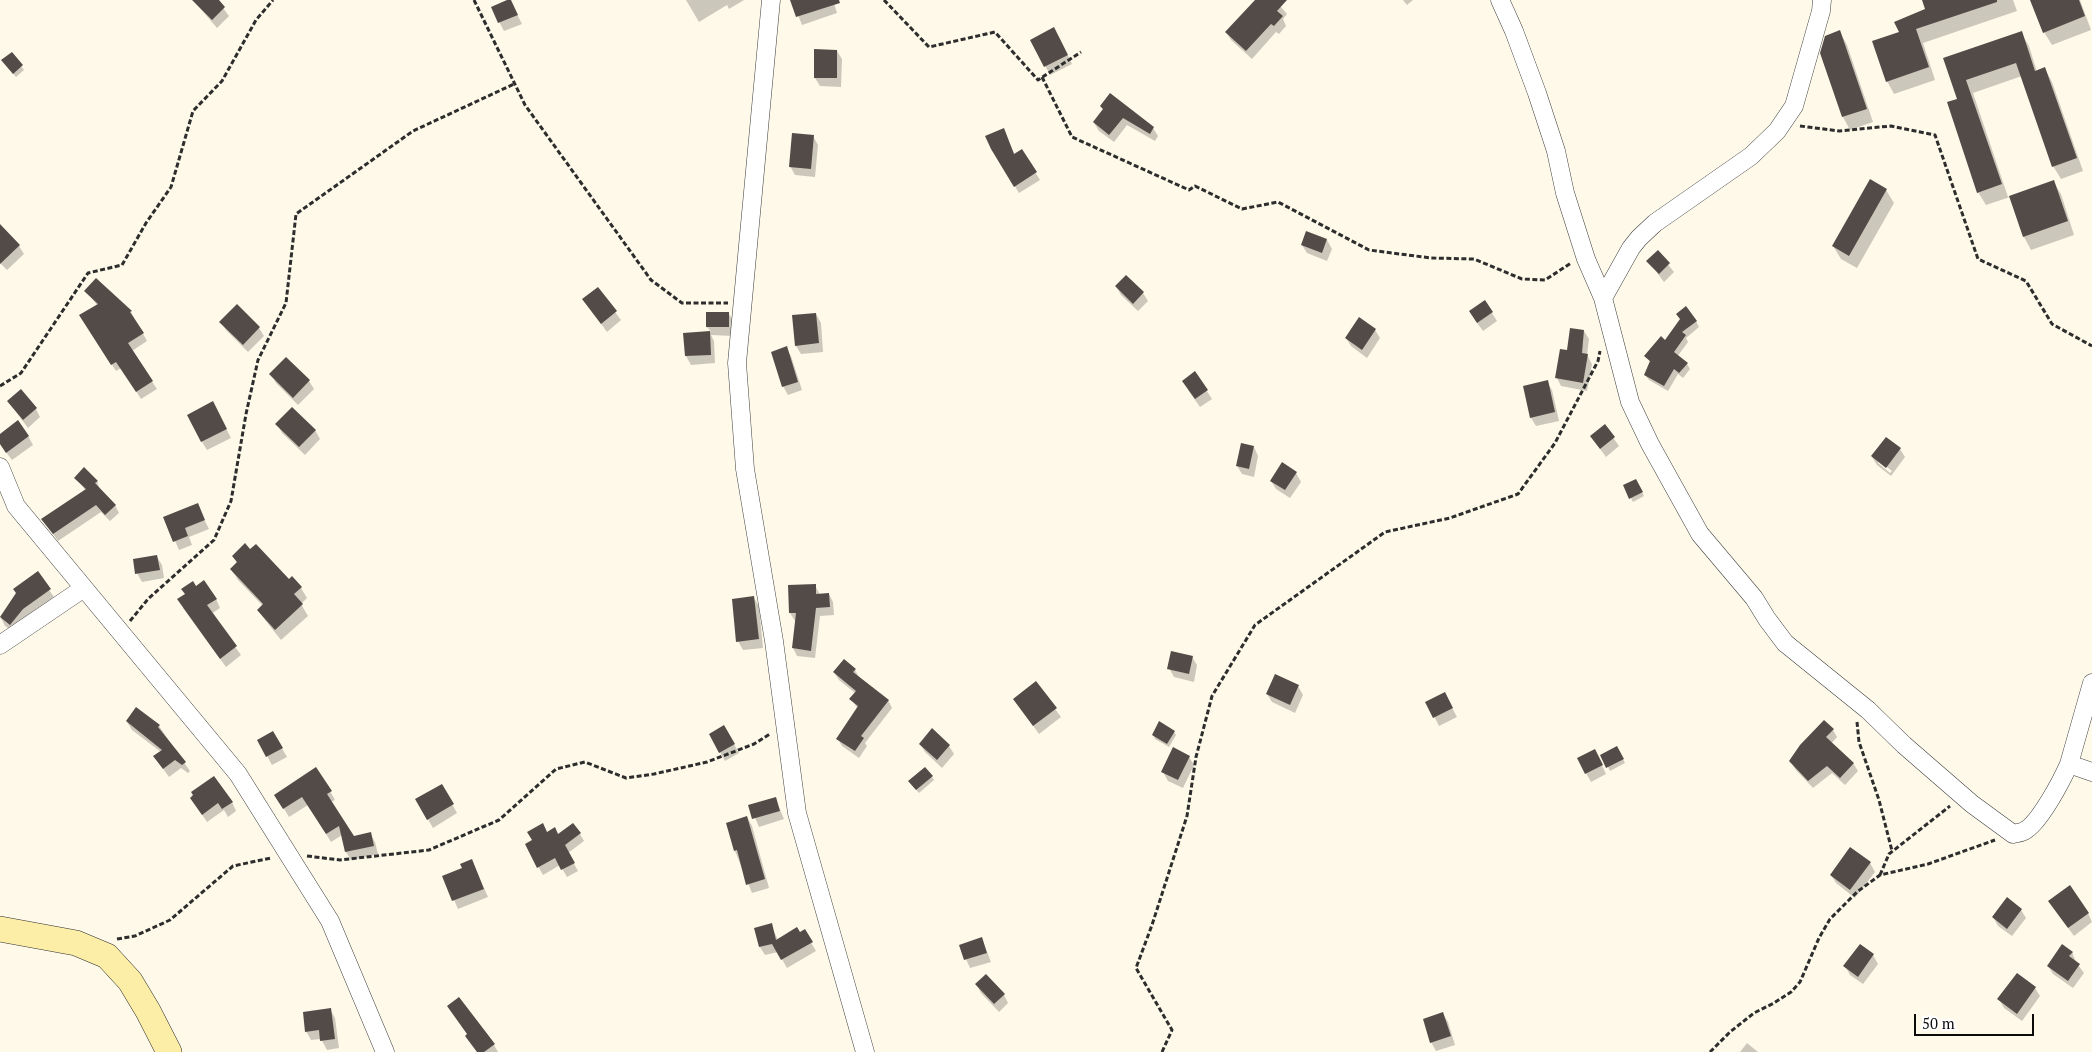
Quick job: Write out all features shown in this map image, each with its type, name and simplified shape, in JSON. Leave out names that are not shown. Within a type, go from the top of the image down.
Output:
[{"type":"main road","points":[[0,929],[82,945],[107,956],[130,982],[148,1011],[169,1052]]},
{"type":"street","points":[[770,0],[737,363],[745,469],[774,641],[796,813],[865,1052]]},
{"type":"street","points":[[1500,0],[1514,31],[1556,150],[1565,193],[1585,255],[1603,298],[1630,402],[1650,444],[1700,534],[1754,598],[1785,642],[1855,700],[1962,796],[2012,834],[2025,831],[2035,822],[2062,780],[2069,764],[2092,683]]},
{"type":"street","points":[[1603,298],[1639,238],[1655,223],[1751,156],[1783,123],[1794,106],[1821,11],[1822,0]]},
{"type":"street","points":[[0,467],[16,506],[238,774],[330,920],[385,1052]]},
{"type":"street","points":[[0,645],[84,588]]},
{"type":"street","points":[[2069,764],[2092,772]]},
{"type":"path","points":[[0,386],[21,373],[88,272],[122,265],[146,223],[171,187],[193,111],[222,81],[256,20],[273,0]]},
{"type":"path","points":[[474,0],[525,105],[651,280],[682,303],[742,303]]},
{"type":"path","points":[[884,0],[929,47],[995,32],[1038,80],[1081,52]]},
{"type":"path","points":[[1042,77],[1072,137],[1189,190],[1195,186],[1242,209],[1278,202],[1369,250],[1431,258],[1474,260],[1522,279],[1545,280],[1585,255]]},
{"type":"path","points":[[121,633],[148,599],[214,540],[231,501],[246,414],[258,360],[286,303],[296,214],[413,131],[514,84]]},
{"type":"path","points":[[1783,123],[1839,132],[1892,126],[1935,135],[1978,259],[2026,281],[2052,324],[2092,346]]},
{"type":"path","points":[[1162,1052],[1172,1030],[1136,968],[1187,816],[1196,757],[1212,696],[1255,625],[1385,532],[1450,518],[1518,494],[1555,443],[1598,361],[1608,316]]},
{"type":"path","points":[[1855,700],[1859,742],[1879,800],[1892,851]]},
{"type":"path","points":[[82,945],[134,936],[170,920],[233,866],[288,855],[340,860],[429,850],[499,820],[556,769],[585,762],[626,778],[654,774],[707,762],[754,744],[784,725]]},
{"type":"path","points":[[1880,875],[1892,851],[1962,796]]},
{"type":"path","points":[[1710,1052],[1730,1032],[1754,1013],[1792,992],[1800,982],[1819,938],[1830,919],[1856,892],[1880,875],[1928,864],[2012,834]]},
{"type":"building","points":[[192,0],[219,0],[225,7],[212,20]]},
{"type":"building","points":[[511,0],[518,15],[498,23],[491,7]]},
{"type":"building","points":[[790,0],[839,0],[840,3],[796,17]]},
{"type":"building","points":[[1255,0],[1287,0],[1277,11],[1283,16],[1274,26],[1271,24],[1246,51],[1225,32]]},
{"type":"building","points":[[1922,0],[1997,0],[1997,2],[1916,29],[1929,67],[1886,82],[1872,41],[1899,32],[1894,22],[1925,9]]},
{"type":"building","points":[[2030,0],[2079,0],[2085,16],[2043,33]]},
{"type":"building","points":[[1054,27],[1068,55],[1044,67],[1030,40]]},
{"type":"building","points":[[1840,30],[1867,109],[1842,117],[1820,53],[1825,36]]},
{"type":"building","points":[[2022,31],[2035,71],[2045,67],[2077,158],[2052,167],[2016,63],[1966,80],[2002,184],[1977,193],[1947,102],[1957,99],[1943,58]]},
{"type":"building","points":[[814,49],[837,50],[837,78],[814,78]]},
{"type":"building","points":[[12,52],[23,65],[13,74],[1,60]]},
{"type":"building","points":[[1110,93],[1154,127],[1150,134],[1123,118],[1109,135],[1093,122],[1103,109],[1100,106]]},
{"type":"building","points":[[1004,128],[1014,154],[1022,149],[1037,172],[1014,187],[985,136]]},
{"type":"building","points":[[792,133],[814,135],[811,169],[789,167]]},
{"type":"building","points":[[1870,179],[1887,189],[1849,256],[1832,246]]},
{"type":"building","points":[[2054,180],[2068,221],[2023,237],[2009,196]]},
{"type":"building","points":[[0,224],[20,245],[0,264]]},
{"type":"building","points":[[1306,231],[1327,239],[1322,253],[1301,245]]},
{"type":"building","points":[[1658,250],[1670,263],[1659,274],[1646,261]]},
{"type":"building","points":[[1126,275],[1144,292],[1133,304],[1115,286]]},
{"type":"building","points":[[96,278],[132,311],[130,312],[144,333],[128,343],[153,381],[136,392],[116,362],[111,365],[79,315],[98,304],[84,291]]},
{"type":"building","points":[[598,287],[617,311],[601,324],[582,299]]},
{"type":"building","points":[[1485,300],[1493,312],[1477,323],[1469,311]]},
{"type":"building","points":[[237,304],[260,327],[243,345],[219,322]]},
{"type":"building","points":[[1686,306],[1697,321],[1682,332],[1686,335],[1674,352],[1688,363],[1679,373],[1674,369],[1664,386],[1644,375],[1650,361],[1644,356],[1661,336],[1665,340],[1680,319],[1676,314]]},
{"type":"building","points":[[706,312],[729,312],[729,327],[706,327]]},
{"type":"building","points":[[816,313],[819,343],[795,346],[792,315]]},
{"type":"building","points":[[1359,317],[1376,329],[1362,350],[1345,338]]},
{"type":"building","points":[[1570,328],[1584,330],[1582,353],[1588,354],[1583,383],[1555,378],[1560,349],[1567,350]]},
{"type":"building","points":[[710,331],[711,355],[685,356],[683,333]]},
{"type":"building","points":[[787,346],[798,382],[782,387],[771,352]]},
{"type":"building","points":[[286,357],[310,380],[293,398],[269,374]]},
{"type":"building","points":[[1195,371],[1208,390],[1195,399],[1182,381]]},
{"type":"building","points":[[1548,380],[1555,412],[1530,418],[1523,386]]},
{"type":"building","points":[[21,389],[37,408],[23,420],[7,401]]},
{"type":"building","points":[[213,401],[227,429],[201,442],[187,415]]},
{"type":"building","points":[[292,407],[316,430],[299,447],[275,424]]},
{"type":"building","points":[[18,420],[29,436],[6,453],[0,444],[0,434]]},
{"type":"building","points":[[1605,424],[1615,437],[1600,449],[1590,436]]},
{"type":"building","points":[[1886,437],[1901,448],[1886,468],[1871,456]]},
{"type":"building","points":[[1241,443],[1254,446],[1249,469],[1236,466]]},
{"type":"building","points":[[1282,462],[1297,472],[1285,490],[1270,481]]},
{"type":"building","points":[[84,467],[98,481],[95,483],[116,505],[105,515],[96,505],[53,534],[41,519],[86,489],[74,478]]},
{"type":"building","points":[[1636,479],[1643,492],[1629,499],[1623,485]]},
{"type":"building","points":[[198,503],[205,520],[185,528],[188,536],[173,542],[163,517]]},
{"type":"building","points":[[245,543],[250,549],[256,544],[289,579],[292,576],[302,587],[294,594],[303,604],[275,630],[257,610],[263,604],[230,569],[237,562],[232,556]]},
{"type":"building","points":[[157,555],[160,570],[135,574],[133,559]]},
{"type":"building","points":[[38,571],[51,589],[23,609],[10,625],[0,617],[16,593],[13,589]]},
{"type":"building","points":[[204,580],[217,599],[207,605],[237,646],[220,659],[177,599],[185,594],[181,589],[193,581],[196,586]]},
{"type":"building","points":[[816,584],[816,594],[829,593],[830,607],[816,608],[811,651],[792,648],[796,613],[789,613],[788,585]]},
{"type":"building","points":[[754,596],[759,639],[736,642],[732,599]]},
{"type":"building","points":[[1171,651],[1193,656],[1189,674],[1167,669]]},
{"type":"building","points":[[844,659],[856,669],[853,672],[889,700],[861,736],[864,738],[855,751],[836,739],[858,706],[849,699],[856,691],[833,672]]},
{"type":"building","points":[[1275,674],[1299,685],[1290,705],[1266,694]]},
{"type":"building","points":[[1036,681],[1057,708],[1033,726],[1013,699]]},
{"type":"building","points":[[1445,692],[1453,708],[1433,718],[1425,702]]},
{"type":"building","points":[[136,707],[160,725],[158,727],[186,762],[182,765],[175,760],[163,769],[153,756],[162,750],[126,721]]},
{"type":"building","points":[[1824,720],[1834,729],[1826,737],[1854,763],[1840,778],[1827,766],[1808,781],[1789,761],[1800,745]]},
{"type":"building","points":[[1159,721],[1175,731],[1167,744],[1152,735]]},
{"type":"building","points":[[724,725],[735,744],[719,753],[709,734]]},
{"type":"building","points":[[932,728],[950,745],[937,760],[919,744]]},
{"type":"building","points":[[273,731],[283,748],[266,757],[257,740]]},
{"type":"building","points":[[1617,746],[1624,759],[1606,768],[1600,755]]},
{"type":"building","points":[[1173,747],[1190,756],[1178,780],[1161,772]]},
{"type":"building","points":[[1595,749],[1603,765],[1585,774],[1577,758]]},
{"type":"building","points":[[316,767],[332,791],[327,794],[354,836],[371,832],[374,846],[345,852],[339,826],[326,834],[302,797],[283,809],[274,795]]},
{"type":"building","points":[[925,767],[933,776],[916,790],[908,781]]},
{"type":"building","points":[[214,776],[233,802],[222,809],[218,803],[202,815],[190,798],[193,795],[191,792]]},
{"type":"building","points":[[442,784],[454,804],[427,820],[415,799]]},
{"type":"building","points":[[776,797],[780,811],[752,819],[748,805]]},
{"type":"building","points":[[747,816],[765,879],[746,885],[737,850],[734,851],[726,823]]},
{"type":"building","points":[[543,823],[547,832],[555,827],[558,834],[573,823],[581,833],[565,845],[575,863],[561,870],[555,858],[537,868],[525,844],[532,840],[527,832]]},
{"type":"building","points":[[1850,847],[1871,862],[1850,890],[1830,875]]},
{"type":"building","points":[[472,859],[484,889],[452,901],[442,876],[462,868],[460,864]]},
{"type":"building","points":[[2070,885],[2089,913],[2068,928],[2048,901]]},
{"type":"building","points":[[2007,897],[2022,909],[2007,929],[1992,917]]},
{"type":"building","points":[[772,923],[776,940],[797,927],[800,932],[805,929],[813,942],[781,960],[772,944],[759,947],[754,928]]},
{"type":"building","points":[[982,937],[987,953],[964,960],[959,945]]},
{"type":"building","points":[[1860,944],[1874,954],[1858,977],[1843,966]]},
{"type":"building","points":[[2062,944],[2073,952],[2069,956],[2080,964],[2068,981],[2047,966]]},
{"type":"building","points":[[2017,973],[2036,987],[2017,1014],[1997,999]]},
{"type":"building","points":[[986,974],[1005,994],[994,1004],[975,984]]},
{"type":"building","points":[[459,997],[495,1044],[484,1052],[477,1052],[447,1006]]},
{"type":"building","points":[[331,1008],[335,1039],[320,1041],[319,1030],[305,1032],[303,1012]]},
{"type":"building","points":[[1443,1012],[1451,1036],[1430,1043],[1423,1019]]}]
